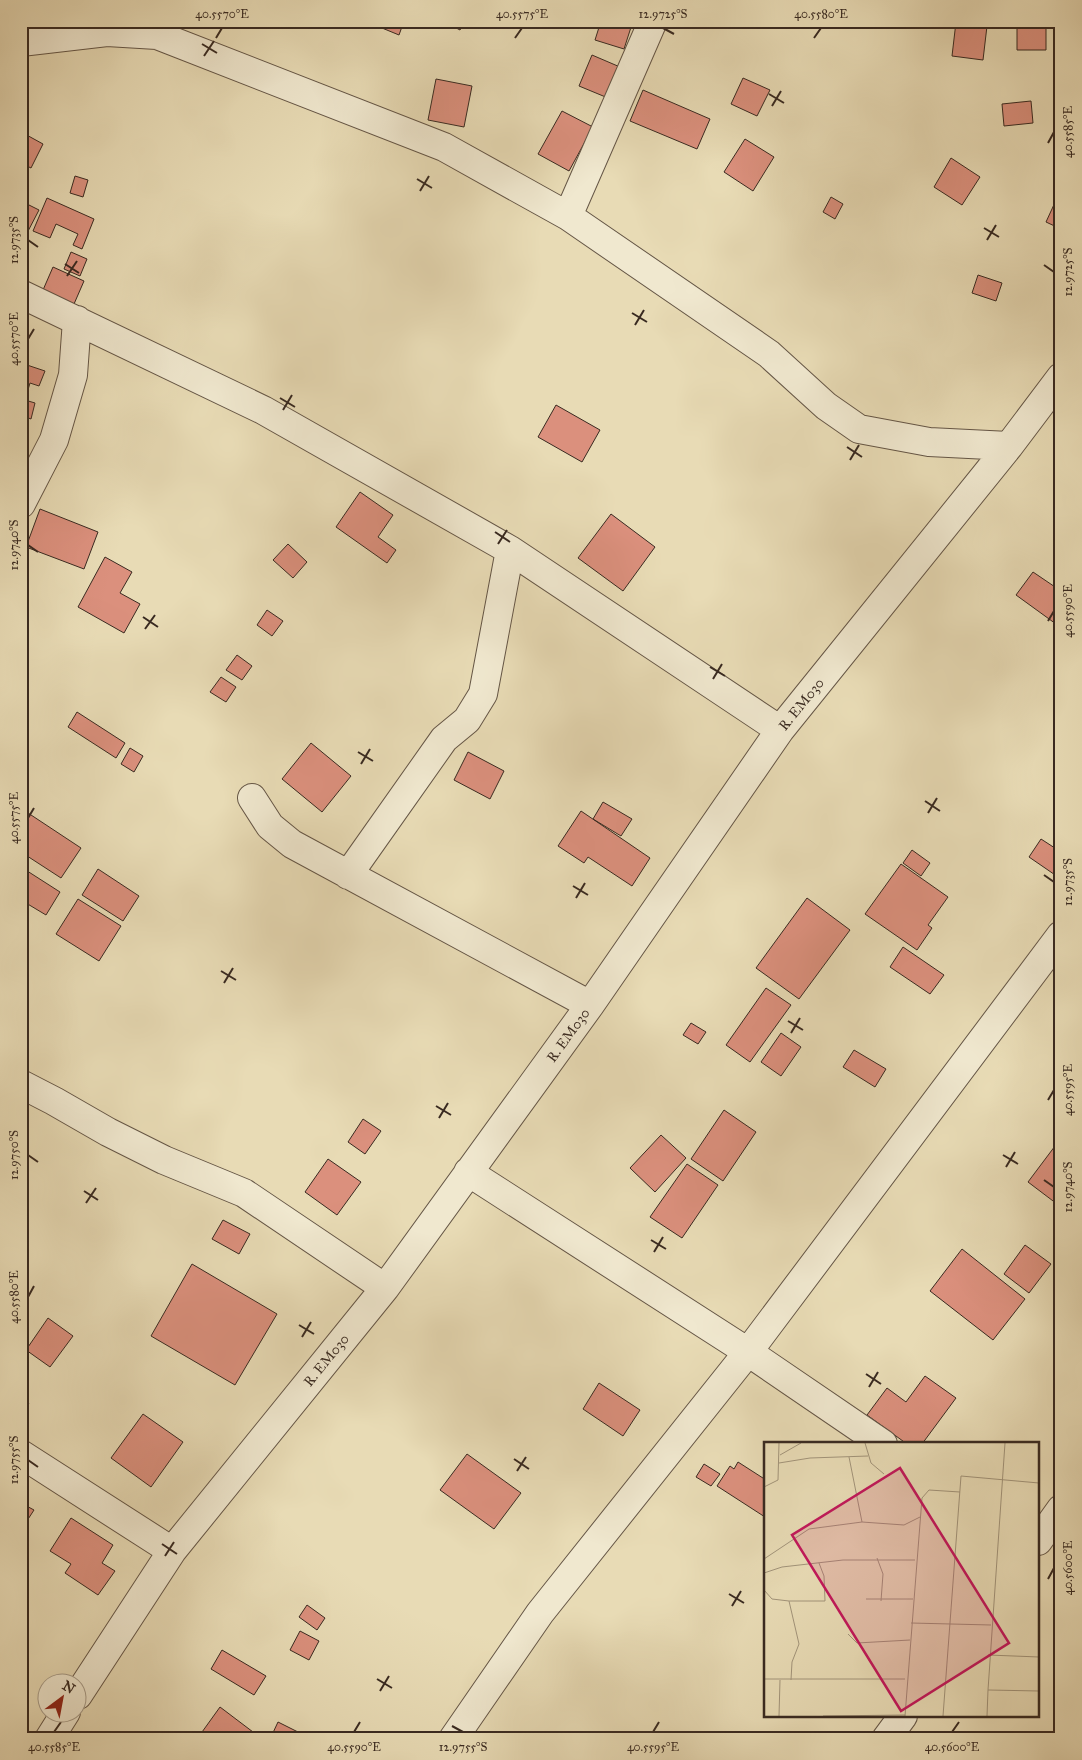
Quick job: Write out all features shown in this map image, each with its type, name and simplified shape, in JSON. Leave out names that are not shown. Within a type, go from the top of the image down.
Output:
[{"type":"street","points":[[568,216],[653,21]]},
{"type":"street","points":[[21,42],[107,32],[157,34],[444,147],[568,216],[769,354],[826,406],[859,429],[929,442],[1010,446]]},
{"type":"street","points":[[21,294],[263,410],[510,550],[780,730]]},
{"type":"street","points":[[21,504],[54,440],[72,375],[76,320]]},
{"type":"street","name":"R. EM030","points":[[88,1680],[172,1551],[385,1288],[590,1005],[780,730],[1010,446],[1061,377]]},
{"type":"street","points":[[348,875],[444,738],[467,720],[484,694],[510,550]]},
{"type":"street","points":[[252,798],[270,826],[292,844],[590,1005]]},
{"type":"street","points":[[453,1739],[540,1614],[748,1352],[1061,935]]},
{"type":"street","points":[[21,1084],[54,1100],[108,1132],[164,1160],[244,1193],[385,1288]]},
{"type":"street","points":[[468,1172],[748,1352],[880,1442]]},
{"type":"street","points":[[21,1454],[172,1551]]},
{"type":"street","points":[[1040,1538],[1061,1509]]},
{"type":"street","points":[[886,1739],[902,1718]]},
{"type":"street","points":[[49,1739],[60,1722]]},
{"type":"building","points":[[365,21],[404,21],[399,35]]},
{"type":"building","points":[[443,21],[465,21],[460,30]]},
{"type":"building","points":[[601,21],[633,21],[624,49],[595,40]]},
{"type":"building","points":[[1017,21],[1046,21],[1046,50],[1017,50]]},
{"type":"building","points":[[956,22],[987,26],[983,60],[952,56]]},
{"type":"building","points":[[592,55],[620,67],[608,98],[579,86]]},
{"type":"building","points":[[743,78],[770,90],[757,116],[731,104]]},
{"type":"building","points":[[436,79],[472,86],[464,127],[428,120]]},
{"type":"building","points":[[643,90],[710,119],[697,149],[630,121]]},
{"type":"building","points":[[1031,101],[1033,123],[1004,126],[1002,104]]},
{"type":"building","points":[[562,111],[593,127],[569,171],[538,154]]},
{"type":"building","points":[[23,133],[43,144],[31,168],[21,163],[21,138]]},
{"type":"building","points":[[745,139],[774,157],[753,191],[724,172]]},
{"type":"building","points":[[951,158],[980,177],[962,205],[934,187]]},
{"type":"building","points":[[75,176],[88,180],[83,197],[70,193]]},
{"type":"building","points":[[831,197],[843,204],[835,219],[823,212]]},
{"type":"building","points":[[47,198],[94,219],[82,249],[73,245],[78,234],[56,224],[50,238],[33,231]]},
{"type":"building","points":[[1057,198],[1061,200],[1061,229],[1046,222]]},
{"type":"building","points":[[21,201],[39,210],[26,235],[21,232]]},
{"type":"building","points":[[71,252],[87,259],[80,276],[64,269]]},
{"type":"building","points":[[53,267],[84,281],[74,304],[43,290]]},
{"type":"building","points":[[978,275],[1002,283],[996,301],[972,293]]},
{"type":"building","points":[[21,363],[45,371],[39,386],[30,383],[25,400],[35,403],[31,419],[21,415]]},
{"type":"building","points":[[556,405],[600,430],[582,462],[538,437]]},
{"type":"building","points":[[360,492],[393,515],[378,537],[396,550],[387,563],[336,527]]},
{"type":"building","points":[[40,509],[98,532],[84,569],[26,547]]},
{"type":"building","points":[[611,514],[655,547],[623,591],[578,558]]},
{"type":"building","points":[[288,544],[307,562],[293,578],[273,560]]},
{"type":"building","points":[[105,557],[132,572],[120,593],[140,604],[124,633],[78,607]]},
{"type":"building","points":[[1033,572],[1061,591],[1061,618],[1056,624],[1016,595]]},
{"type":"building","points":[[267,610],[283,621],[272,636],[257,625]]},
{"type":"building","points":[[237,655],[252,666],[242,680],[226,670]]},
{"type":"building","points":[[221,677],[236,687],[226,702],[210,692]]},
{"type":"building","points":[[77,712],[125,743],[116,758],[68,727]]},
{"type":"building","points":[[311,743],[351,776],[322,812],[282,779]]},
{"type":"building","points":[[130,748],[143,756],[134,772],[121,764]]},
{"type":"building","points":[[468,752],[504,771],[490,799],[454,780]]},
{"type":"building","points":[[603,802],[632,819],[621,836],[593,819]]},
{"type":"building","points":[[25,811],[81,848],[61,878],[21,852],[21,816]]},
{"type":"building","points":[[581,811],[650,858],[632,886],[588,857],[584,863],[558,846]]},
{"type":"building","points":[[1041,839],[1061,852],[1061,879],[1029,857]]},
{"type":"building","points":[[912,850],[930,863],[921,876],[903,863]]},
{"type":"building","points":[[901,864],[948,897],[928,925],[932,928],[917,950],[865,914]]},
{"type":"building","points":[[21,867],[60,892],[46,915],[21,900]]},
{"type":"building","points":[[98,869],[139,896],[123,921],[82,895]]},
{"type":"building","points":[[807,898],[850,930],[799,999],[756,968]]},
{"type":"building","points":[[78,899],[121,926],[99,961],[56,934]]},
{"type":"building","points":[[903,947],[944,975],[930,994],[890,967]]},
{"type":"building","points":[[766,988],[791,1005],[750,1062],[726,1045]]},
{"type":"building","points":[[691,1023],[706,1032],[698,1044],[683,1035]]},
{"type":"building","points":[[781,1033],[801,1047],[781,1076],[761,1062]]},
{"type":"building","points":[[854,1050],[886,1069],[875,1087],[843,1067]]},
{"type":"building","points":[[724,1110],[756,1132],[723,1181],[691,1159]]},
{"type":"building","points":[[363,1119],[381,1131],[365,1154],[348,1142]]},
{"type":"building","points":[[661,1135],[686,1158],[655,1192],[630,1168]]},
{"type":"building","points":[[1061,1138],[1061,1207],[1028,1182]]},
{"type":"building","points":[[328,1159],[361,1182],[337,1215],[305,1192]]},
{"type":"building","points":[[687,1164],[718,1185],[682,1238],[650,1217]]},
{"type":"building","points":[[223,1220],[250,1234],[239,1254],[212,1239]]},
{"type":"building","points":[[1025,1245],[1051,1264],[1029,1293],[1004,1274]]},
{"type":"building","points":[[962,1249],[1025,1299],[993,1340],[930,1291]]},
{"type":"building","points":[[192,1264],[277,1314],[235,1385],[151,1336]]},
{"type":"building","points":[[48,1318],[73,1336],[50,1367],[26,1350]]},
{"type":"building","points":[[925,1376],[956,1398],[923,1442],[904,1442],[867,1415],[887,1388],[906,1402]]},
{"type":"building","points":[[599,1383],[640,1410],[623,1436],[583,1409]]},
{"type":"building","points":[[21,1398],[29,1403],[21,1414]]},
{"type":"building","points":[[143,1414],[183,1442],[151,1487],[111,1458]]},
{"type":"building","points":[[467,1454],[521,1493],[494,1529],[440,1490]]},
{"type":"building","points":[[738,1462],[764,1479],[764,1516],[717,1486],[730,1466],[734,1469]]},
{"type":"building","points":[[704,1464],[720,1474],[711,1486],[696,1477]]},
{"type":"building","points":[[21,1503],[34,1510],[21,1530]]},
{"type":"building","points":[[71,1518],[113,1545],[102,1563],[115,1571],[98,1595],[65,1573],[71,1564],[50,1551]]},
{"type":"building","points":[[307,1605],[325,1618],[317,1630],[299,1617]]},
{"type":"building","points":[[300,1631],[319,1641],[309,1660],[290,1650]]},
{"type":"building","points":[[222,1650],[266,1676],[254,1695],[211,1669]]},
{"type":"building","points":[[220,1707],[253,1732],[248,1739],[197,1739]]},
{"type":"building","points":[[278,1722],[298,1732],[294,1739],[274,1739],[271,1737]]}]
